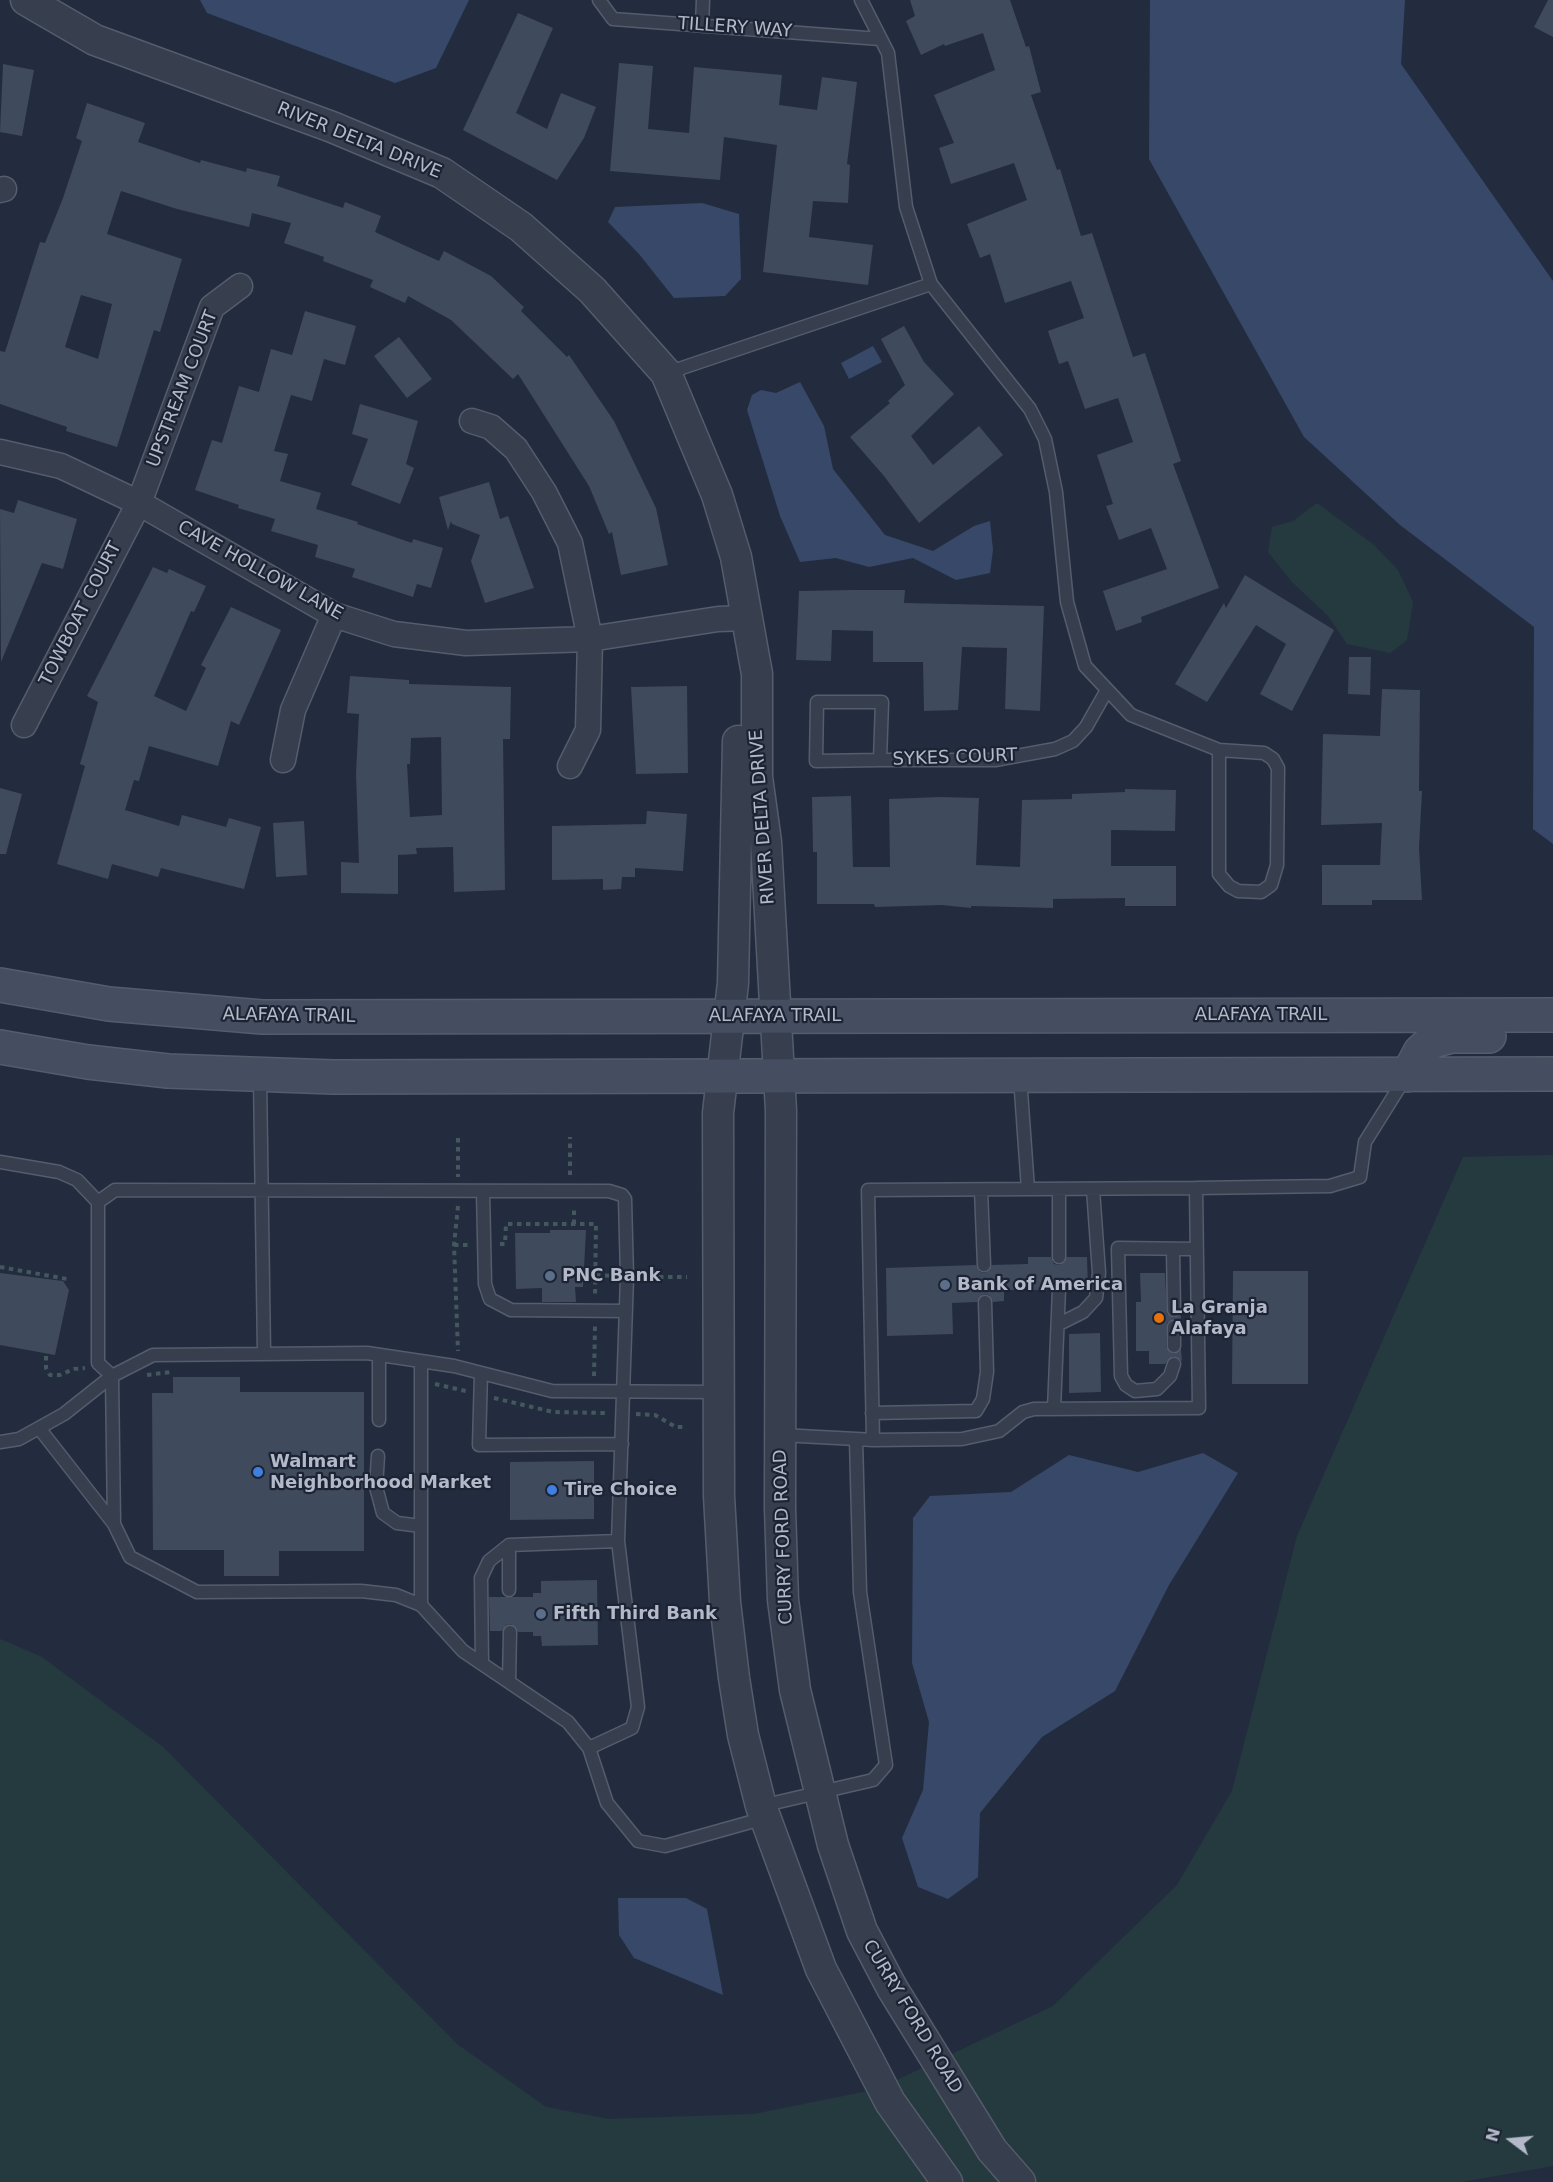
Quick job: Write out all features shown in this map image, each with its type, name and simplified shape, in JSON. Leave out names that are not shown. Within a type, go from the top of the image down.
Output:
[{"type":"main road","name":"ALAFAYA TRAIL","points":[[0,985],[110,1004],[262,1017],[1553,1015]]},
{"type":"main road","points":[[1408,1075],[1420,1052],[1432,1041],[1452,1036],[1553,1036]]},
{"type":"main road","points":[[0,1047],[88,1062],[168,1071],[260,1076],[779,1077],[1553,1074]]},
{"type":"street","name":"RIVER DELTA DRIVE","points":[[26,0],[95,40],[332,127],[442,173],[521,227],[592,290],[666,374],[717,495],[736,557],[757,674],[757,777],[766,842],[775,1016]]},
{"type":"street","name":"UPSTREAM COURT","points":[[139,503],[212,307],[240,286]]},
{"type":"street","points":[[472,421],[491,427],[506,438],[530,467],[570,543],[590,639],[588,730],[570,765]]},
{"type":"street","name":"CAVE HOLLOW LANE","points":[[0,452],[61,466],[139,503],[334,615],[394,634],[466,644],[590,639],[718,619],[747,618]]},
{"type":"street","name":"TOWBOAT COURT","points":[[24,725],[139,503]]},
{"type":"street","points":[[283,760],[292,710],[334,615]]},
{"type":"street","name":"RIVER DELTA DRIVE","points":[[729,1016],[733,983],[740,673],[747,618]]},
{"type":"street","points":[[729,1016],[718,1113],[719,1496],[725,1602],[743,1735],[763,1812],[821,1969],[890,2102],[947,2182]]},
{"type":"street","name":"CURRY FORD ROAD","points":[[775,1016],[779,1077],[783,1600],[795,1690],[833,1845],[862,1931],[892,1988],[992,2150],[1020,2182]]},
{"type":"lane","name":"TILLERY WAY","points":[[598,0],[613,19],[880,39]]},
{"type":"lane","points":[[702,26],[703,0]]},
{"type":"lane","points":[[861,0],[888,53],[906,207],[931,284],[1030,409],[1045,439],[1056,492],[1067,602],[1085,666],[1131,715],[1215,748],[1264,753],[1273,759],[1278,768],[1277,865],[1270,885],[1261,892],[1238,891],[1229,886],[1219,874],[1215,748]]},
{"type":"lane","points":[[666,374],[931,284]]},
{"type":"lane","name":"SYKES COURT","points":[[880,760],[882,702],[817,702],[816,760],[880,760],[995,760],[1055,749],[1073,741],[1086,727],[1107,690]]},
{"type":"lane","points":[[873,1440],[868,1190],[1330,1186],[1360,1177],[1365,1142],[1408,1075]]},
{"type":"lane","points":[[260,1076],[264,1354]]},
{"type":"lane","points":[[1020,1076],[1028,1189]]},
{"type":"lane","points":[[0,1162],[59,1172],[77,1180],[98,1202],[98,1363],[112,1376],[114,1524]]},
{"type":"lane","points":[[781,1435],[873,1440],[962,1439],[985,1437],[999,1431],[1023,1412],[1054,1409],[1199,1408],[1196,1188]]},
{"type":"lane","points":[[1059,1189],[1059,1257]]},
{"type":"lane","points":[[1059,1324],[1083,1312],[1096,1298],[1099,1273],[1092,1189]]},
{"type":"lane","points":[[98,1202],[115,1190],[609,1191],[622,1195],[625,1199],[626,1311],[618,1541],[638,1707],[632,1728],[589,1748]]},
{"type":"lane","points":[[981,1190],[984,1265]]},
{"type":"lane","points":[[483,1191],[485,1284],[490,1299],[500,1306],[524,1311],[626,1311]]},
{"type":"lane","points":[[1174,1364],[1170,1376],[1157,1389],[1135,1391],[1126,1385],[1121,1376],[1118,1248],[1197,1249]]},
{"type":"lane","points":[[1173,1249],[1174,1310]]},
{"type":"lane","points":[[1054,1409],[1055,1332],[1059,1324],[1059,1289]]},
{"type":"lane","points":[[872,1413],[976,1411],[983,1399],[987,1372],[985,1302]]},
{"type":"lane","points":[[1174,1327],[1174,1346]]},
{"type":"lane","points":[[0,1442],[19,1439],[64,1414],[112,1376],[153,1355],[379,1355],[481,1373],[552,1391],[719,1392]]},
{"type":"lane","points":[[379,1355],[379,1420]]},
{"type":"lane","points":[[421,1362],[421,1605]]},
{"type":"lane","points":[[481,1373],[479,1445],[622,1444]]},
{"type":"lane","points":[[39,1428],[114,1524],[130,1557],[197,1592],[362,1591],[396,1595],[421,1605],[463,1651],[568,1722],[589,1748],[607,1803],[638,1841],[665,1846],[819,1791],[873,1780],[886,1765],[860,1593],[856,1439]]},
{"type":"lane","points":[[378,1456],[376,1487],[383,1513],[397,1523],[421,1526]]},
{"type":"lane","points":[[482,1664],[481,1578],[489,1561],[509,1545],[618,1541]]},
{"type":"lane","points":[[509,1545],[510,1590]]},
{"type":"lane","points":[[509,1682],[510,1632]]},
{"type":"path","points":[[458,1138],[458,1191],[454,1245],[459,1348]]},
{"type":"path","points":[[454,1245],[505,1244],[506,1224],[596,1224],[594,1413]]},
{"type":"path","points":[[0,1267],[67,1279]]},
{"type":"path","points":[[46,1356],[46,1368],[50,1375],[84,1369],[98,1363]]},
{"type":"green space","points":[[1317,503],[1374,545],[1398,570],[1413,602],[1407,640],[1390,653],[1347,644],[1328,616],[1292,582],[1268,552],[1272,527],[1293,521]]},
{"type":"green space","points":[[1553,1155],[1553,2166],[1461,2182],[0,2182],[0,1639],[42,1657],[163,1747],[457,2044],[546,2107],[609,2119],[754,2114],[878,2089],[1053,2006],[1177,1885],[1232,1791],[1297,1536],[1463,1157]]},
{"type":"water","points":[[200,0],[469,0],[436,68],[395,83],[207,13]]},
{"type":"water","points":[[1150,0],[1405,0],[1401,64],[1553,281],[1553,844],[1533,829],[1534,627],[1400,525],[1304,437],[1149,159]]},
{"type":"water","points":[[702,203],[739,214],[741,279],[725,296],[674,298],[639,254],[608,222],[615,207]]},
{"type":"water","points":[[873,346],[882,362],[849,379],[841,363]]},
{"type":"water","points":[[800,382],[824,426],[833,469],[885,535],[933,551],[974,526],[990,521],[993,550],[990,573],[956,580],[913,558],[869,567],[836,558],[800,562],[780,516],[747,410],[752,395],[761,390],[776,393]]},
{"type":"water","points":[[1203,1453],[1238,1473],[1169,1585],[1115,1691],[1042,1737],[980,1813],[978,1877],[948,1899],[918,1887],[902,1838],[923,1790],[929,1722],[912,1663],[913,1518],[930,1496],[1011,1492],[1069,1455],[1138,1472]]},
{"type":"water","points":[[618,1898],[686,1898],[707,1909],[723,1995],[634,1958],[619,1935]]},
{"type":"building","points":[[910,0],[1010,0],[1026,47],[1029,46],[1041,92],[1031,95],[1057,170],[1060,169],[1081,236],[1092,233],[1133,357],[1145,353],[1181,461],[1173,464],[1219,588],[1141,617],[1142,622],[1116,631],[1103,591],[1167,569],[1151,528],[1119,540],[1106,506],[1113,504],[1097,455],[1133,442],[1118,398],[1085,409],[1068,361],[1059,364],[1048,331],[1084,318],[1071,281],[1005,303],[990,254],[980,258],[967,224],[1027,200],[1014,163],[951,184],[939,148],[954,143],[934,95],[995,70],[983,33],[945,46],[944,44],[921,55],[906,21],[915,16]]},
{"type":"building","points":[[1548,0],[1553,0],[1553,37],[1534,27]]},
{"type":"building","points":[[518,13],[553,28],[516,113],[547,129],[561,93],[596,107],[584,138],[557,180],[463,130]]},
{"type":"building","points":[[619,63],[653,66],[648,129],[689,133],[694,67],[782,75],[779,105],[817,110],[822,77],[857,82],[847,164],[850,165],[848,203],[813,201],[809,237],[873,245],[868,285],[763,272],[777,145],[724,137],[720,180],[610,171]]},
{"type":"building","points":[[3,64],[34,70],[22,136],[0,132]]},
{"type":"building","points":[[87,103],[145,123],[138,142],[200,163],[201,160],[246,172],[247,168],[280,176],[277,186],[343,208],[345,202],[381,216],[375,232],[439,261],[444,251],[491,276],[524,307],[521,311],[567,357],[569,355],[614,421],[656,508],[668,565],[621,575],[612,532],[609,534],[589,486],[518,374],[513,379],[451,320],[408,296],[405,303],[370,287],[373,280],[323,261],[324,257],[284,243],[291,223],[252,213],[249,227],[177,209],[121,191],[107,234],[182,259],[160,332],[154,330],[117,447],[66,431],[67,427],[0,404],[0,351],[5,352],[40,242],[45,243],[63,198],[82,141],[76,138]],"holes":[[[81,295],[112,304],[98,359],[65,347]]]},
{"type":"building","points":[[305,311],[356,326],[345,365],[324,359],[312,401],[291,395],[274,451],[288,454],[280,481],[321,493],[316,509],[412,543],[413,539],[443,548],[431,588],[417,584],[413,597],[352,577],[355,569],[315,557],[318,545],[271,531],[275,519],[238,508],[239,505],[195,490],[212,440],[222,443],[239,386],[259,392],[271,349],[292,355]]},
{"type":"building","points":[[904,326],[924,362],[954,394],[911,436],[933,465],[979,426],[1003,455],[919,523],[884,476],[850,437],[890,403],[888,401],[905,385],[881,339]]},
{"type":"building","points":[[399,337],[432,379],[407,398],[374,356]]},
{"type":"building","points":[[360,404],[418,421],[406,464],[414,468],[400,504],[351,485],[368,439],[352,434]]},
{"type":"building","points":[[489,482],[500,519],[508,516],[534,588],[485,603],[471,561],[480,535],[452,524],[451,521],[448,530],[439,497]]},
{"type":"building","points":[[18,500],[77,519],[63,569],[42,563],[1,662],[0,509],[14,513]]},
{"type":"building","points":[[153,567],[167,573],[169,569],[206,586],[194,612],[191,611],[154,696],[186,711],[206,668],[201,665],[231,607],[281,630],[239,725],[231,721],[218,766],[149,746],[139,781],[134,780],[125,810],[179,826],[182,815],[226,827],[229,818],[261,827],[244,889],[161,868],[158,877],[112,864],[108,879],[57,864],[85,766],[80,764],[98,702],[87,696]]},
{"type":"building","points":[[1245,575],[1334,630],[1292,711],[1260,694],[1286,644],[1256,625],[1207,702],[1175,684],[1224,603],[1226,608]]},
{"type":"building","points":[[905,590],[904,603],[1044,606],[1040,711],[1005,709],[1007,648],[962,647],[958,710],[924,711],[923,662],[873,662],[873,631],[832,630],[831,661],[796,660],[799,591]]},
{"type":"building","points":[[1349,657],[1371,657],[1370,695],[1348,694]]},
{"type":"building","points":[[350,676],[409,680],[409,684],[511,687],[510,739],[503,739],[505,890],[454,892],[453,847],[416,848],[417,854],[398,855],[398,894],[341,893],[341,862],[359,863],[356,773],[359,714],[347,713]],"holes":[[[441,737],[442,815],[410,817],[407,764],[410,764],[411,738]]]},
{"type":"building","points":[[687,686],[688,773],[636,774],[631,687]]},
{"type":"building","points":[[1382,689],[1420,690],[1419,791],[1422,791],[1419,848],[1422,900],[1372,900],[1372,905],[1322,905],[1322,865],[1380,865],[1382,823],[1321,825],[1323,734],[1380,736]]},
{"type":"building","points":[[0,788],[22,794],[6,854],[0,854]]},
{"type":"building","points":[[1125,789],[1176,790],[1175,831],[1111,830],[1111,866],[1176,866],[1176,906],[1125,906],[1125,898],[1053,899],[1053,908],[971,906],[971,908],[942,905],[875,907],[874,904],[817,904],[817,852],[813,852],[812,797],[851,796],[853,867],[890,867],[889,799],[940,797],[979,798],[976,865],[1020,867],[1022,800],[1072,799],[1072,794],[1125,792]]},
{"type":"building","points":[[647,811],[687,814],[683,871],[635,868],[635,877],[622,877],[621,889],[603,890],[603,879],[552,880],[552,826],[646,824]]},
{"type":"building","points":[[304,821],[307,875],[276,877],[273,823]]},
{"type":"building","name":"PNC Bank","points":[[550,1230],[586,1230],[583,1287],[575,1287],[576,1302],[542,1302],[542,1288],[516,1289],[515,1233],[550,1233]]},
{"type":"building","name":"Bank of America","points":[[1028,1257],[1051,1257],[1054,1264],[1060,1265],[1067,1257],[1087,1257],[1088,1289],[1067,1289],[1064,1282],[1059,1281],[1052,1284],[1051,1290],[1004,1290],[1004,1301],[993,1302],[989,1295],[984,1294],[977,1302],[952,1303],[953,1334],[887,1336],[886,1268],[976,1265],[980,1272],[985,1273],[992,1265],[1028,1264]]},
{"type":"building","points":[[1233,1271],[1308,1271],[1308,1384],[1232,1384]]},
{"type":"building","points":[[0,1273],[63,1281],[69,1290],[55,1355],[0,1345]]},
{"type":"building","name":"La Granja Alafaya","points":[[1140,1273],[1165,1273],[1167,1314],[1174,1318],[1181,1314],[1181,1324],[1175,1319],[1167,1323],[1166,1347],[1173,1354],[1181,1349],[1182,1361],[1173,1356],[1165,1364],[1149,1364],[1149,1351],[1136,1351],[1136,1302],[1141,1302]]},
{"type":"building","points":[[1100,1333],[1101,1392],[1069,1393],[1069,1334]]},
{"type":"building","name":"Walmart Neighborhood Market","points":[[173,1377],[240,1377],[240,1392],[364,1392],[364,1551],[279,1551],[279,1576],[224,1576],[224,1550],[153,1550],[152,1393],[173,1393]]},
{"type":"building","name":"Tire Choice","points":[[594,1461],[594,1519],[510,1520],[510,1462]]},
{"type":"building","name":"Fifth Third Bank","points":[[597,1580],[598,1645],[542,1646],[541,1636],[533,1636],[533,1632],[518,1632],[511,1624],[506,1625],[502,1631],[490,1631],[489,1597],[533,1597],[533,1593],[541,1593],[541,1581]]},
{"type":"place","name":"PNC Bank","points":[[550,1276]]},
{"type":"place","name":"Bank of America","points":[[945,1285]]},
{"type":"place","name":"La Granja Alafaya","points":[[1159,1318]]},
{"type":"place","name":"Walmart Neighborhood Market","points":[[258,1472]]},
{"type":"place","name":"Tire Choice","points":[[552,1490]]},
{"type":"place","name":"Fifth Third Bank","points":[[541,1614]]}]
